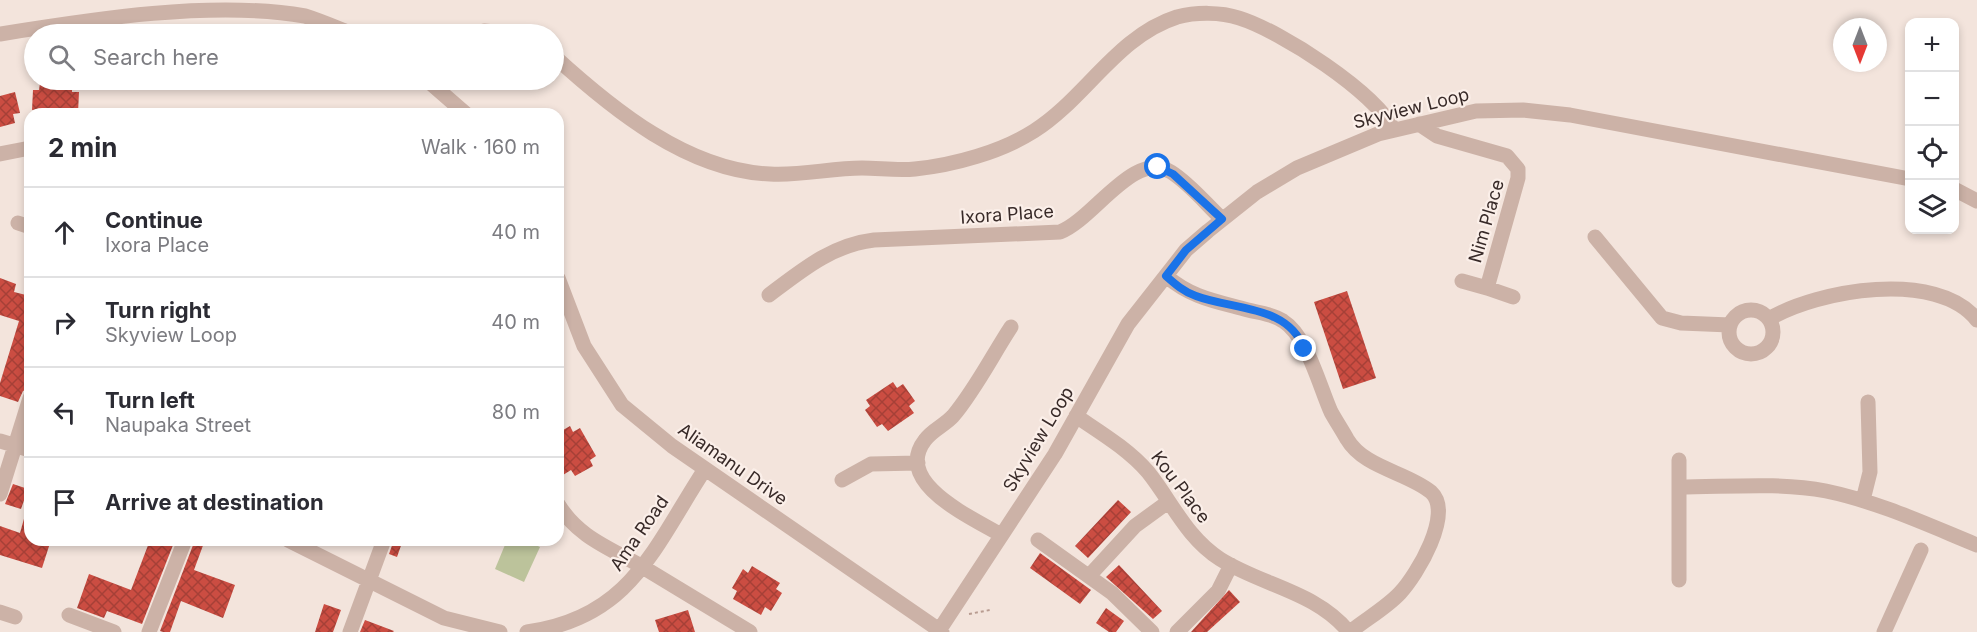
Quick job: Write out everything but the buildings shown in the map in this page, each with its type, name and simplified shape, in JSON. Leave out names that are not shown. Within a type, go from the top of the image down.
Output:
[{"type":"street","points":[[61,24],[166,7],[222,5],[303,15],[326,24]]},
{"type":"street","points":[[564,64],[648,131],[678,149],[736,170],[771,175],[838,168],[913,169],[945,164],[1005,146],[1034,131],[1136,40],[1177,17],[1204,13],[1239,18],[1272,34],[1333,70],[1387,116],[1394,130]]},
{"type":"street","points":[[0,34],[24,30]]},
{"type":"street","points":[[438,90],[459,108]]},
{"type":"street","name":"Skyview Loop","points":[[939,631],[1055,454],[1128,324],[1186,250],[1257,192],[1297,168],[1359,140],[1394,130],[1476,111],[1523,110],[1558,114],[1905,178]]},
{"type":"street","name":"Nim Place","points":[[1419,124],[1437,136],[1507,156],[1517,165],[1518,178],[1486,288]]},
{"type":"street","points":[[0,154],[24,149]]},
{"type":"street","name":"Ixora Place","points":[[769,295],[820,257],[852,244],[874,240],[1060,232],[1078,223],[1131,175],[1146,168],[1158,167],[1173,174],[1222,219]]},
{"type":"street","points":[[1959,192],[1977,201]]},
{"type":"street","points":[[1595,237],[1662,318],[1681,323],[1730,325]]},
{"type":"street","points":[[1166,276],[1183,290],[1197,297],[1274,316],[1289,325],[1300,338],[1333,415],[1351,446],[1367,458],[1428,490],[1437,499],[1440,508],[1439,520],[1414,575],[1400,593],[1350,632]]},
{"type":"street","name":"Nim Place","points":[[1462,281],[1513,297]]},
{"type":"street","points":[[1769,319],[1794,306],[1848,293],[1898,290],[1948,298],[1961,304],[1977,320]]},
{"type":"street","name":"Aliamanu Drive","points":[[564,294],[584,346],[610,390],[622,405],[655,434],[939,631]]},
{"type":"street","points":[[1750,310],[1761,313],[1769,319],[1773,329],[1771,342],[1755,354],[1744,353],[1735,347],[1730,336],[1730,325],[1738,315],[1750,310]]},
{"type":"street","points":[[1001,535],[931,491],[920,476],[918,463],[924,441],[958,409],[1011,327]]},
{"type":"street","points":[[1863,500],[1870,472],[1868,402]]},
{"type":"street","name":"Kou Place","points":[[1076,416],[1136,460],[1199,543],[1231,565],[1309,598],[1334,615],[1350,632]]},
{"type":"street","points":[[0,494],[24,417]]},
{"type":"street","points":[[1679,460],[1679,580]]},
{"type":"street","points":[[843,480],[871,464],[918,463]]},
{"type":"street","name":"Ama Road","points":[[527,632],[562,625],[599,610],[643,567],[705,469]]},
{"type":"street","points":[[1679,487],[1792,487],[1863,500],[1977,545]]},
{"type":"street","points":[[1089,576],[1135,526],[1168,502]]},
{"type":"street","points":[[564,512],[575,527],[591,540],[643,567],[750,632]]},
{"type":"street","points":[[1038,540],[1112,593],[1152,632]]},
{"type":"street","points":[[149,632],[183,546]]},
{"type":"street","points":[[300,546],[444,618],[500,632]]},
{"type":"street","points":[[350,632],[382,546]]},
{"type":"street","points":[[1884,632],[1921,549]]},
{"type":"street","points":[[1177,632],[1218,591],[1231,565]]},
{"type":"street","points":[[69,615],[114,632]]},
{"type":"path","points":[[972,612],[990,610]]},
{"type":"green space","points":[[505,546],[540,547],[524,582],[495,569]]},
{"type":"route","points":[[1158,167],[1173,174],[1222,219],[1186,250],[1166,276],[1183,290],[1197,297],[1279,319],[1297,333],[1304,349]]}]
